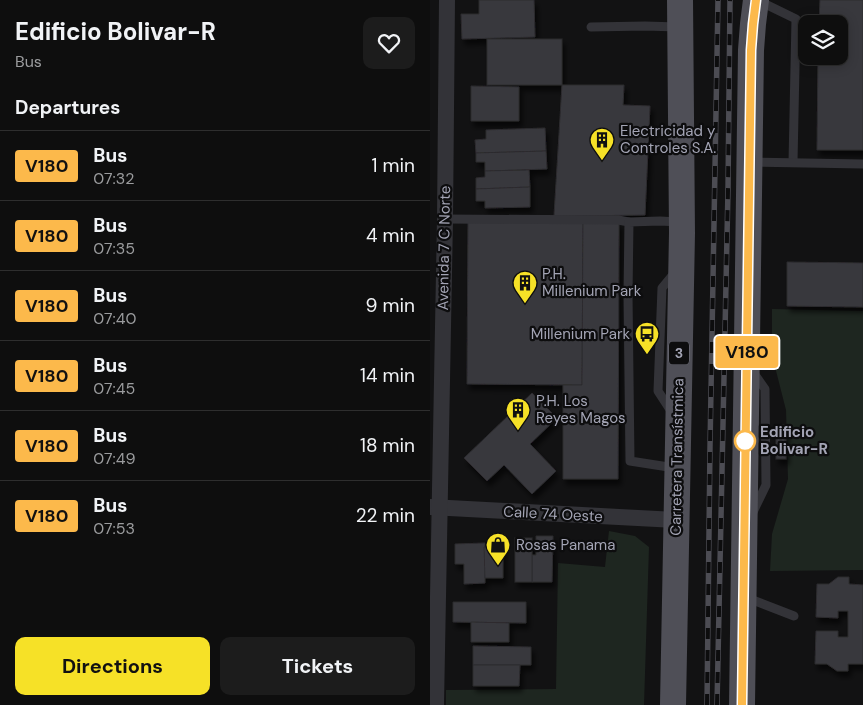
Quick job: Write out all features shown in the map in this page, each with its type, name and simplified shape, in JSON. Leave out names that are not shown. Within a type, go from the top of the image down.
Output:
[{"type":"main road","name":"Carretera Transístmica","points":[[673,705],[682,222],[680,0]]},
{"type":"main road","points":[[742,705],[751,50],[757,0]]},
{"type":"street","name":"Avenida 7 C Norte","points":[[436,705],[436,361],[445,219],[446,0]]},
{"type":"street","name":"Calle 74 Oeste","points":[[435,508],[676,520]]},
{"type":"lane","points":[[757,0],[796,19],[793,162]]},
{"type":"lane","points":[[591,27],[680,27]]},
{"type":"lane","points":[[749,162],[863,164]]},
{"type":"lane","points":[[445,219],[682,222]]},
{"type":"lane","points":[[629,222],[630,461],[677,468]]},
{"type":"lane","points":[[743,596],[794,616]]},
{"type":"shaded area","points":[[772,309],[863,311],[863,570],[770,571],[772,534],[788,479],[786,410],[772,355]]},
{"type":"shaded area","points":[[609,531],[635,536],[649,547],[644,705],[446,705],[446,690],[556,689],[558,563],[605,567]]},
{"type":"building","points":[[479,0],[534,0],[535,37],[462,39],[461,14],[479,14]]},
{"type":"building","points":[[820,0],[863,0],[863,150],[817,150],[818,65],[848,65],[848,15],[819,15]]},
{"type":"building","points":[[487,39],[562,39],[562,85],[487,85]]},
{"type":"building","name":"Electricidad y Controles S.A.","points":[[562,85],[624,85],[623,105],[650,106],[645,215],[554,216]]},
{"type":"building","points":[[471,86],[519,87],[519,121],[471,121]]},
{"type":"building","points":[[545,128],[546,151],[476,153],[475,140],[486,139],[486,130]]},
{"type":"building","points":[[546,151],[547,169],[485,171],[485,162],[476,162],[476,153]]},
{"type":"building","points":[[529,170],[530,187],[476,189],[476,178],[485,177],[485,171]]},
{"type":"building","points":[[530,187],[530,207],[485,208],[485,201],[476,201],[476,189]]},
{"type":"building","name":"P.H. Millenium Park","points":[[468,222],[583,223],[582,385],[467,384]]},
{"type":"building","points":[[583,223],[619,223],[618,479],[563,479],[563,385],[582,385]]},
{"type":"building","points":[[787,262],[863,263],[863,307],[787,306]]},
{"type":"building","name":"P.H. Los Reyes Magos","points":[[532,393],[557,418],[530,444],[556,471],[532,494],[504,465],[487,481],[464,458]]},
{"type":"building","points":[[776,425],[786,425],[786,459],[776,459]]},
{"type":"building","points":[[536,536],[553,536],[552,582],[532,582],[532,555],[536,555]]},
{"type":"building","points":[[515,538],[532,538],[532,582],[515,582]]},
{"type":"building","points":[[485,543],[485,583],[464,584],[464,564],[455,564],[455,544]]},
{"type":"building","points":[[484,547],[503,547],[503,578],[485,578]]},
{"type":"building","points":[[838,577],[849,577],[849,584],[863,585],[863,664],[848,664],[848,671],[837,671],[827,664],[815,664],[816,631],[838,631],[838,637],[848,637],[848,611],[838,611],[838,618],[816,617],[817,584],[829,584]]},
{"type":"building","points":[[453,602],[526,602],[526,623],[453,622]]},
{"type":"building","points":[[471,622],[509,623],[509,642],[471,642]]},
{"type":"building","points":[[473,646],[531,647],[531,665],[473,665]]},
{"type":"building","points":[[473,665],[520,665],[519,686],[473,686]]},
{"type":"railway","points":[[707,705],[718,0]]},
{"type":"railway","points":[[717,705],[728,190],[730,0]]},
{"type":"bus line","name":"V180","points":[[742,705],[751,50],[756,0]]},
{"type":"place","name":"Electricidad y Controles S.A.","points":[[602,161]]},
{"type":"place","name":"P.H. Millenium Park","points":[[525,304]]},
{"type":"place","name":"Millenium Park","points":[[647,355]]},
{"type":"place","name":"P.H. Los Reyes Magos","points":[[518,431]]},
{"type":"place","name":"Edificio Bolivar-R","points":[[745,441]]},
{"type":"place","name":"Rosas Panama","points":[[498,566]]}]
